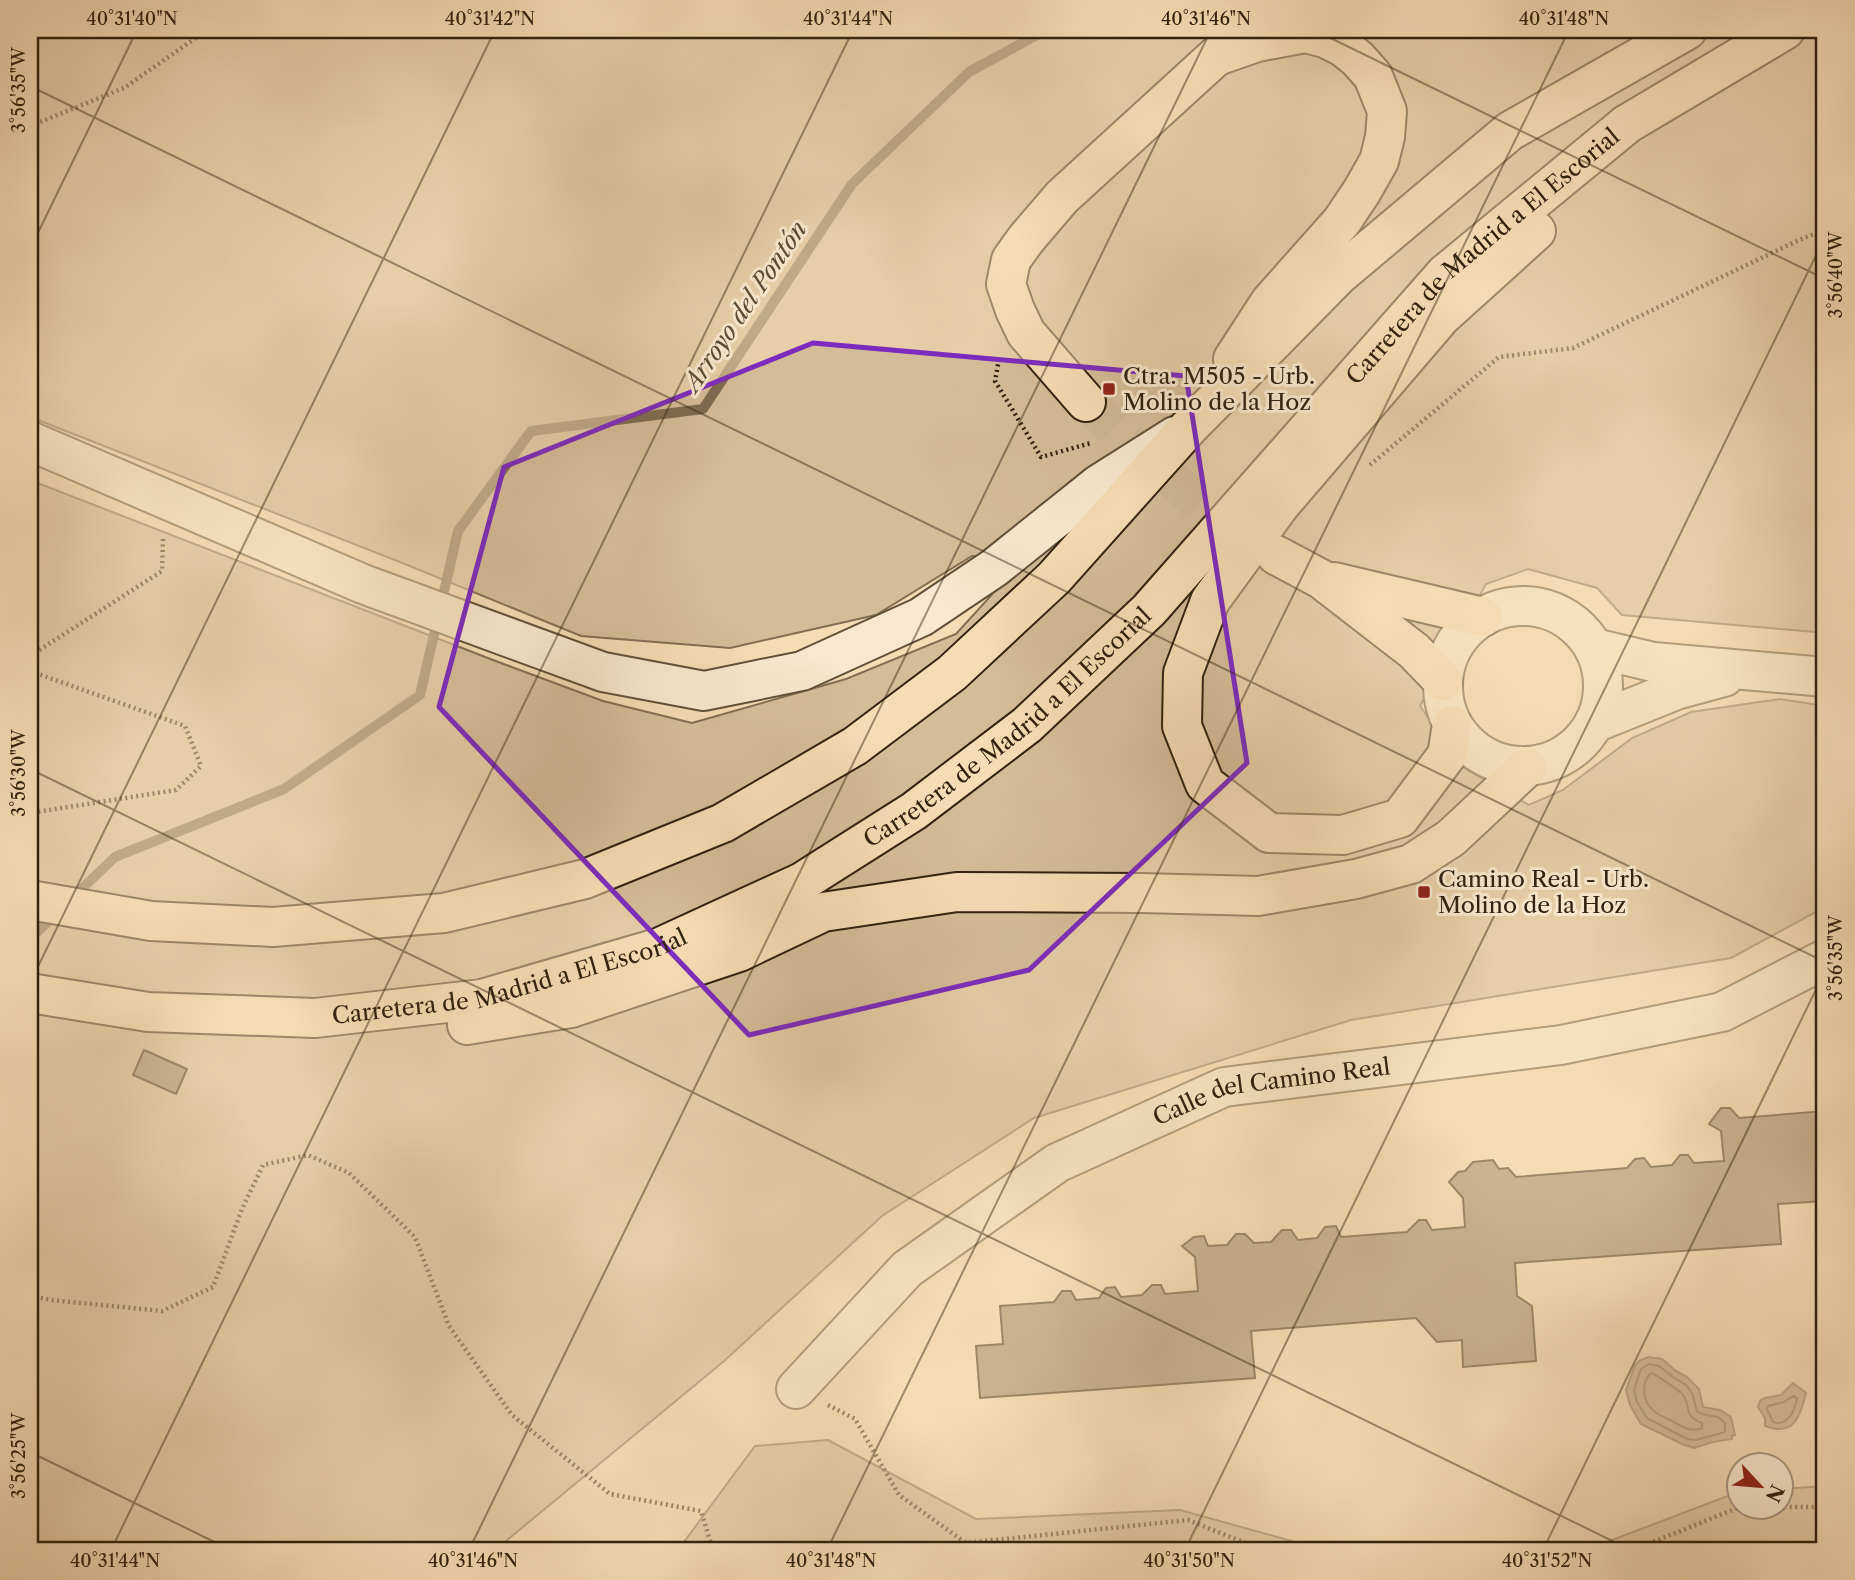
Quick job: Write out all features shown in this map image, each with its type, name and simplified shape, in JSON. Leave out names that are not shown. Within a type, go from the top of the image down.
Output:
[{"type":"highway","points":[[1086,402],[1026,334],[1014,310],[1006,284],[1012,260],[1062,197],[1244,30]]},
{"type":"highway","points":[[30,900],[151,922],[273,928],[444,913],[585,879],[723,823],[855,746],[952,673],[1054,578],[1189,427],[1339,275],[1510,131],[1687,30]]},
{"type":"highway","points":[[1452,725],[1447,755],[1400,818],[1343,835],[1269,833],[1205,784],[1182,726],[1182,673],[1210,601],[1280,505],[1441,317],[1611,164],[1785,30]]},
{"type":"highway","name":"Carretera de Madrid a El Escorial","points":[[30,993],[148,1012],[315,1018],[482,999],[658,948],[802,882],[914,811],[1027,725],[1149,610],[1445,274],[1627,124],[1785,30]]},
{"type":"highway","points":[[1189,427],[1270,302],[1342,221],[1363,191],[1380,161],[1387,111],[1373,76],[1343,47],[1325,38],[1305,33],[1257,42],[1217,57]]},
{"type":"highway","points":[[1276,555],[1321,579],[1414,650],[1443,681]]},
{"type":"highway","points":[[1321,579],[1483,617]]},
{"type":"highway","points":[[315,1018],[425,1031],[571,1008],[739,952],[823,912],[957,892],[1128,892],[1258,896],[1356,879],[1410,864],[1451,838],[1527,767]]},
{"type":"street","points":[[30,440],[363,584],[603,672],[704,691],[802,671],[921,617],[994,568],[1099,484],[1189,427]]},
{"type":"street","points":[[1513,607],[1545,609],[1573,624],[1594,648],[1602,672],[1602,699],[1594,723],[1577,745],[1554,760],[1527,767],[1497,763],[1471,748],[1452,725],[1445,704],[1443,681],[1449,656],[1463,633],[1483,617],[1513,607]]},
{"type":"street","points":[[1594,648],[1653,662],[1825,677]]},
{"type":"street","points":[[1594,723],[1676,690],[1746,671]]},
{"type":"street","name":"Calle del Camino Real","points":[[796,1389],[907,1269],[1057,1163],[1224,1087],[1561,1045],[1722,1012],[1825,959]]},
{"type":"path","points":[[30,126],[124,88],[206,30]]},
{"type":"path","points":[[1370,465],[1499,356],[1573,348],[1825,230]]},
{"type":"path","points":[[1026,334],[1001,349],[995,381],[1041,457],[1093,443],[1099,484]]},
{"type":"path","points":[[30,656],[162,571],[164,498]]},
{"type":"path","points":[[30,671],[185,726],[201,766],[176,790],[30,813]]},
{"type":"path","points":[[30,1296],[162,1311],[213,1287],[242,1209],[263,1165],[308,1155],[349,1173],[415,1237],[449,1326],[512,1415],[610,1494],[701,1511],[713,1550]]},
{"type":"path","points":[[796,1389],[855,1419],[899,1495],[966,1543],[1188,1520],[1263,1550]]},
{"type":"path","points":[[1633,1550],[1740,1507],[1825,1507]]},
{"type":"highlighted area","points":[[813,343],[1186,376],[1247,763],[1029,970],[749,1035],[439,707],[504,467]]},
{"type":"shaded area","points":[[30,30],[1825,30],[1825,633],[1622,615],[1597,588],[1528,569],[1486,584],[1420,706],[1464,768],[1529,805],[1563,790],[1632,738],[1691,712],[1780,699],[1825,706],[1825,907],[1731,958],[1351,1020],[1034,1118],[882,1216],[723,1362],[495,1550],[200,1550],[188,1542],[182,1550],[30,1550],[30,480],[603,701],[692,723],[846,679],[956,634],[1028,555],[972,556],[876,615],[730,648],[581,636],[30,417]]},
{"type":"shaded area","points":[[828,1440],[976,1519],[1180,1510],[1324,1550],[678,1550],[755,1446]]},
{"type":"shaded area","points":[[1825,1486],[1825,1550],[1586,1550],[1726,1497],[1726,1520],[1796,1520],[1796,1488]]},
{"type":"water","points":[[1649,1357],[1662,1359],[1687,1377],[1699,1389],[1703,1407],[1720,1410],[1731,1417],[1735,1435],[1732,1439],[1694,1448],[1641,1424],[1630,1405],[1626,1390],[1635,1365]]},
{"type":"water","points":[[1793,1383],[1806,1393],[1798,1417],[1789,1427],[1783,1429],[1765,1426],[1765,1418],[1758,1407],[1760,1401],[1781,1395]]},
{"type":"building","points":[[144,1050],[187,1069],[176,1094],[133,1075]]},
{"type":"building","points":[[1721,1108],[1730,1108],[1739,1118],[1825,1111],[1825,1201],[1778,1204],[1781,1244],[1515,1263],[1517,1296],[1532,1306],[1536,1361],[1463,1367],[1462,1340],[1437,1342],[1416,1318],[1251,1331],[1255,1378],[980,1398],[976,1346],[1003,1344],[1000,1306],[1054,1302],[1062,1291],[1071,1291],[1076,1300],[1099,1298],[1106,1288],[1115,1287],[1121,1297],[1142,1295],[1152,1285],[1161,1285],[1165,1294],[1198,1291],[1195,1257],[1182,1246],[1194,1237],[1204,1236],[1208,1246],[1227,1245],[1236,1234],[1245,1234],[1254,1243],[1271,1242],[1282,1230],[1291,1230],[1298,1240],[1317,1238],[1325,1227],[1336,1226],[1341,1237],[1407,1232],[1419,1220],[1426,1220],[1432,1230],[1465,1227],[1463,1198],[1449,1182],[1473,1162],[1493,1160],[1499,1169],[1508,1168],[1516,1177],[1627,1168],[1635,1159],[1644,1158],[1651,1167],[1672,1165],[1680,1155],[1688,1155],[1694,1163],[1724,1161],[1721,1131],[1709,1124]]},
{"type":"waterway","name":"Arroyo del Pontón","points":[[71,899],[115,857],[284,789],[420,695],[458,531],[531,431],[703,409],[852,184],[969,72],[1046,30]]},
{"type":"waterway","name":"Arroyo del Pontón","points":[[30,939],[57,913]]},
{"type":"tunnel","points":[[1086,402],[1193,498],[1255,540]]},
{"type":"place","name":"Ctra. M505 - Urb. Molino de la Hoz","points":[[1109,389]]},
{"type":"place","name":"Camino Real - Urb. Molino de la Hoz","points":[[1424,892]]}]
